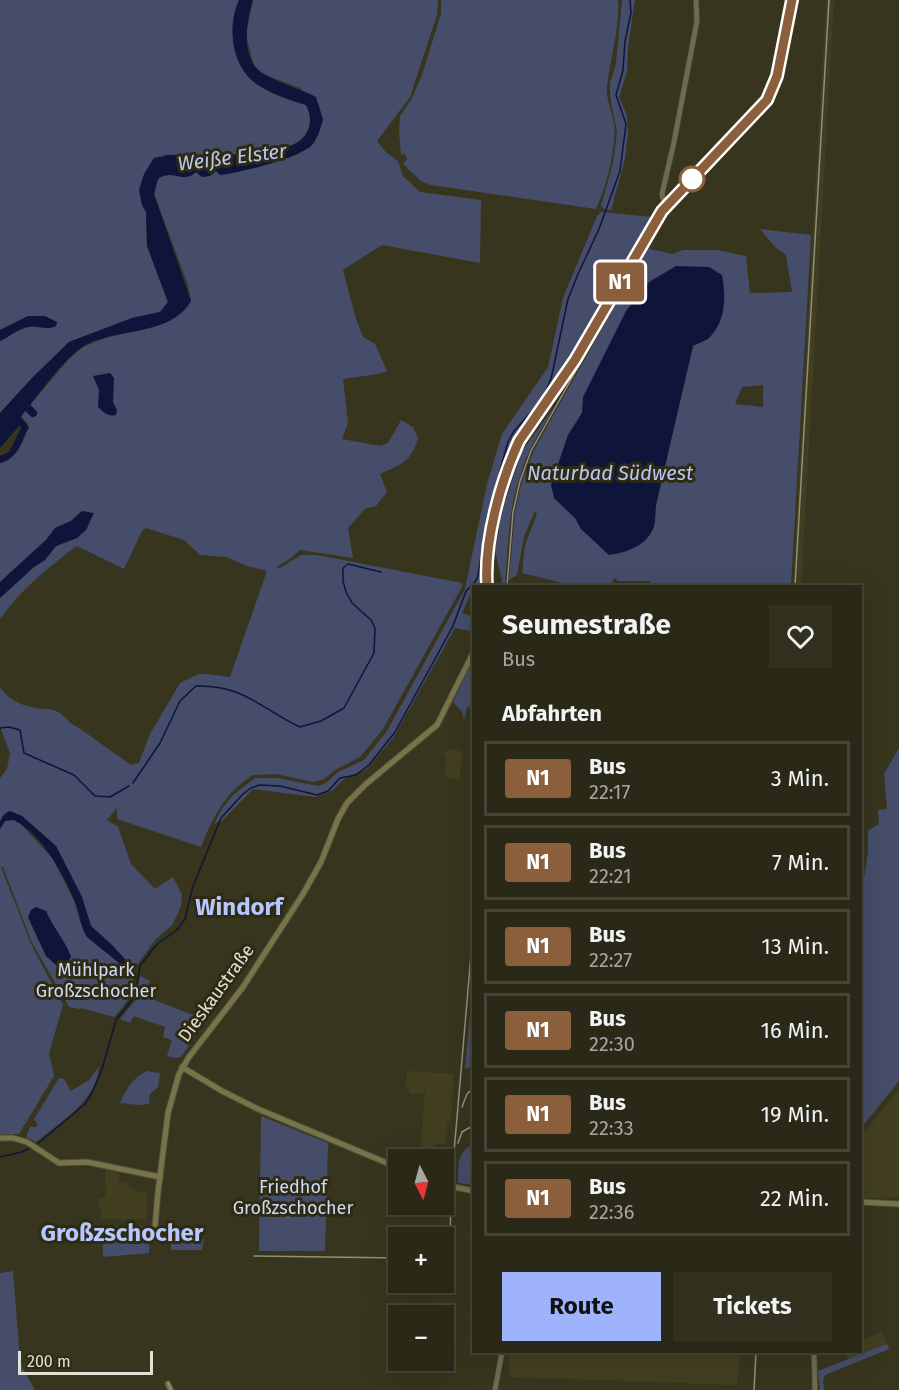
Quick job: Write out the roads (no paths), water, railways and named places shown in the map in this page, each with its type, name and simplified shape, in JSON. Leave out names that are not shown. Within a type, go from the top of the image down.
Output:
[{"type":"main road","points":[[487,585],[488,551],[493,521],[519,441],[575,360],[665,206],[764,104],[777,76],[792,0]]},
{"type":"main road","name":"Dieskaustraße","points":[[154,1239],[168,1113],[176,1080],[183,1067],[243,987],[303,894],[321,862],[347,803],[366,784],[437,725],[472,655]]},
{"type":"main road","points":[[183,1067],[222,1091],[258,1109],[388,1163]]},
{"type":"main road","points":[[0,1138],[13,1138],[27,1142],[59,1163],[87,1162],[160,1177]]},
{"type":"main road","points":[[454,1187],[472,1191]]},
{"type":"main road","points":[[862,1202],[899,1204]]},
{"type":"street","points":[[665,206],[662,194],[697,21],[696,0]]},
{"type":"street","points":[[495,1390],[502,1353]]},
{"type":"street","points":[[814,1353],[814,1390]]},
{"type":"water","name":"Weiße Elster","points":[[239,0],[253,0],[248,19],[247,40],[251,60],[256,68],[270,77],[316,97],[323,119],[316,139],[306,150],[283,160],[254,168],[220,175],[216,171],[210,176],[202,177],[196,172],[186,177],[168,175],[158,179],[154,194],[191,301],[170,321],[97,340],[76,352],[60,367],[25,411],[21,417],[29,427],[21,444],[11,458],[0,463],[0,456],[9,452],[21,428],[20,425],[0,448],[0,413],[69,342],[132,318],[160,312],[168,302],[147,246],[146,212],[139,190],[144,174],[154,158],[168,155],[190,158],[213,157],[287,147],[300,141],[307,132],[310,116],[306,105],[263,88],[242,68],[234,46],[233,34],[233,22]]},
{"type":"water","name":"Naturbad Südwest","points":[[676,266],[709,267],[722,275],[724,308],[719,323],[710,337],[693,346],[656,505],[653,529],[645,540],[634,548],[609,555],[581,529],[575,518],[554,498],[551,485],[568,435],[582,413],[583,397],[626,311],[649,282]]},
{"type":"water","points":[[28,316],[45,316],[57,322],[56,326],[27,327],[0,341],[0,330]]},
{"type":"water","points":[[110,373],[114,378],[113,402],[117,410],[116,415],[106,414],[98,407],[99,390],[93,376]]},
{"type":"water","points":[[82,511],[94,513],[86,530],[77,538],[56,546],[45,560],[0,598],[0,582],[46,540],[55,528],[71,521]]},
{"type":"water","points":[[10,811],[22,816],[56,846],[82,897],[91,926],[134,969],[134,975],[87,937],[64,878],[34,835],[14,820],[5,821],[0,829],[2,818]]},
{"type":"water","points":[[36,907],[46,911],[66,945],[71,957],[67,964],[58,967],[46,956],[28,917],[31,910]]},
{"type":"waterway","points":[[36,1145],[85,1104],[92,1093],[102,1069],[116,1020],[135,996],[140,966],[156,945],[177,930],[185,919],[193,886],[221,818],[243,794],[259,785],[280,786],[317,795],[328,791],[340,778],[356,775],[369,765],[395,732],[453,626],[466,591],[478,576],[487,517],[508,442],[514,431],[544,395],[551,379],[568,299],[599,229],[620,171],[626,124],[616,95],[623,70],[625,41],[631,13],[630,0]]},
{"type":"waterway","points":[[22,402],[33,413]]},
{"type":"waterway","points":[[133,783],[160,743],[180,701],[196,686],[212,686],[239,693],[300,727],[321,721],[344,708],[374,653],[375,628],[371,620],[352,603],[346,592],[343,568],[348,564],[381,572]]},
{"type":"waterway","points":[[0,728],[9,727],[20,730],[24,753],[74,775],[95,796],[110,797],[129,786]]},
{"type":"waterway","points":[[0,1157],[32,1147]]},
{"type":"tram line","points":[[507,585],[513,512],[520,481],[531,451],[651,237],[667,214],[762,112],[772,89]]},
{"type":"tram line","points":[[450,1227],[451,1187],[472,943]]},
{"type":"tram line","points":[[462,1107],[467,1094],[472,1089]]},
{"type":"tram line","points":[[458,1143],[462,1132],[472,1126]]},
{"type":"tram line","points":[[254,1256],[388,1258]]},
{"type":"tram line","points":[[168,1382],[171,1390]]},
{"type":"railway","points":[[795,585],[829,0]]},
{"type":"railway","points":[[754,1390],[756,1353]]},
{"type":"district","name":"Windorf","points":[[239,907]]},
{"type":"district","name":"Großzschocher","points":[[122,1233]]},
{"type":"park label","name":"Mühlpark Großzschocher","points":[[96,980]]},
{"type":"park label","name":"Friedhof Großzschocher","points":[[293,1197]]}]
